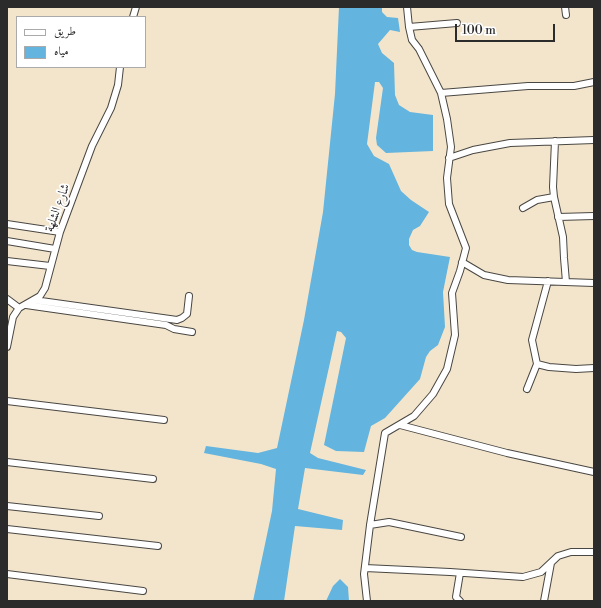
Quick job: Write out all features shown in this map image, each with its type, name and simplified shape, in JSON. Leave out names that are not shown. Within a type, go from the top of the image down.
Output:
[{"type":"street","points":[[367,601],[364,574],[370,525],[385,433],[414,416],[433,394],[447,369],[455,335],[452,293],[466,248],[449,204],[446,178],[451,147],[450,135],[441,93],[419,49],[412,40],[407,7]]},
{"type":"street","points":[[565,7],[566,15]]},
{"type":"street","points":[[409,27],[457,23]]},
{"type":"street","name":"شارع الشلهة","points":[[19,308],[40,296],[45,288],[60,232],[92,146],[111,108],[118,85],[120,68]]},
{"type":"street","points":[[441,93],[528,86],[574,86],[594,82]]},
{"type":"street","points":[[449,158],[472,150],[510,143],[594,140]]},
{"type":"street","points":[[555,141],[553,187],[558,217],[564,237],[566,282]]},
{"type":"street","points":[[523,208],[537,200],[554,197]]},
{"type":"street","points":[[558,217],[594,216]]},
{"type":"street","points":[[7,224],[60,232]]},
{"type":"street","points":[[7,241],[55,248]]},
{"type":"street","points":[[7,261],[50,266]]},
{"type":"street","points":[[462,262],[484,275],[508,280],[594,283]]},
{"type":"street","points":[[527,389],[537,364],[532,340],[548,281]]},
{"type":"street","points":[[34,300],[177,320],[186,314],[189,296]]},
{"type":"street","points":[[7,299],[19,308],[9,325],[7,347]]},
{"type":"street","points":[[26,305],[166,325],[174,329],[192,332]]},
{"type":"street","points":[[537,364],[549,367],[576,369],[594,368]]},
{"type":"street","points":[[7,401],[164,420]]},
{"type":"street","points":[[400,425],[507,453],[594,472]]},
{"type":"street","points":[[7,462],[153,479]]},
{"type":"street","points":[[7,506],[99,516]]},
{"type":"street","points":[[370,525],[389,522],[461,537]]},
{"type":"street","points":[[7,529],[158,546]]},
{"type":"street","points":[[365,568],[523,577],[541,572],[558,556],[571,552],[594,552]]},
{"type":"street","points":[[544,601],[551,563]]},
{"type":"street","points":[[460,573],[456,597],[460,601]]},
{"type":"street","points":[[7,574],[143,591]]},
{"type":"water","points":[[339,7],[382,7],[382,12],[387,17],[398,18],[400,32],[390,30],[378,44],[382,53],[394,63],[395,95],[399,105],[410,112],[433,115],[433,151],[386,153],[377,145],[376,138],[383,88],[379,82],[375,82],[367,144],[374,156],[389,164],[401,191],[429,212],[420,226],[413,230],[409,239],[409,245],[412,250],[450,257],[443,292],[445,327],[438,345],[430,351],[426,357],[420,379],[385,418],[371,426],[364,452],[336,451],[324,445],[346,338],[341,332],[337,331],[310,453],[318,458],[366,470],[363,475],[305,468],[298,509],[343,520],[342,530],[295,526],[284,601],[253,601],[272,511],[276,469],[261,464],[204,453],[206,446],[258,453],[277,448],[304,320],[323,212],[335,94]]},
{"type":"water","points":[[340,579],[348,587],[349,601],[326,601],[333,586]]}]
